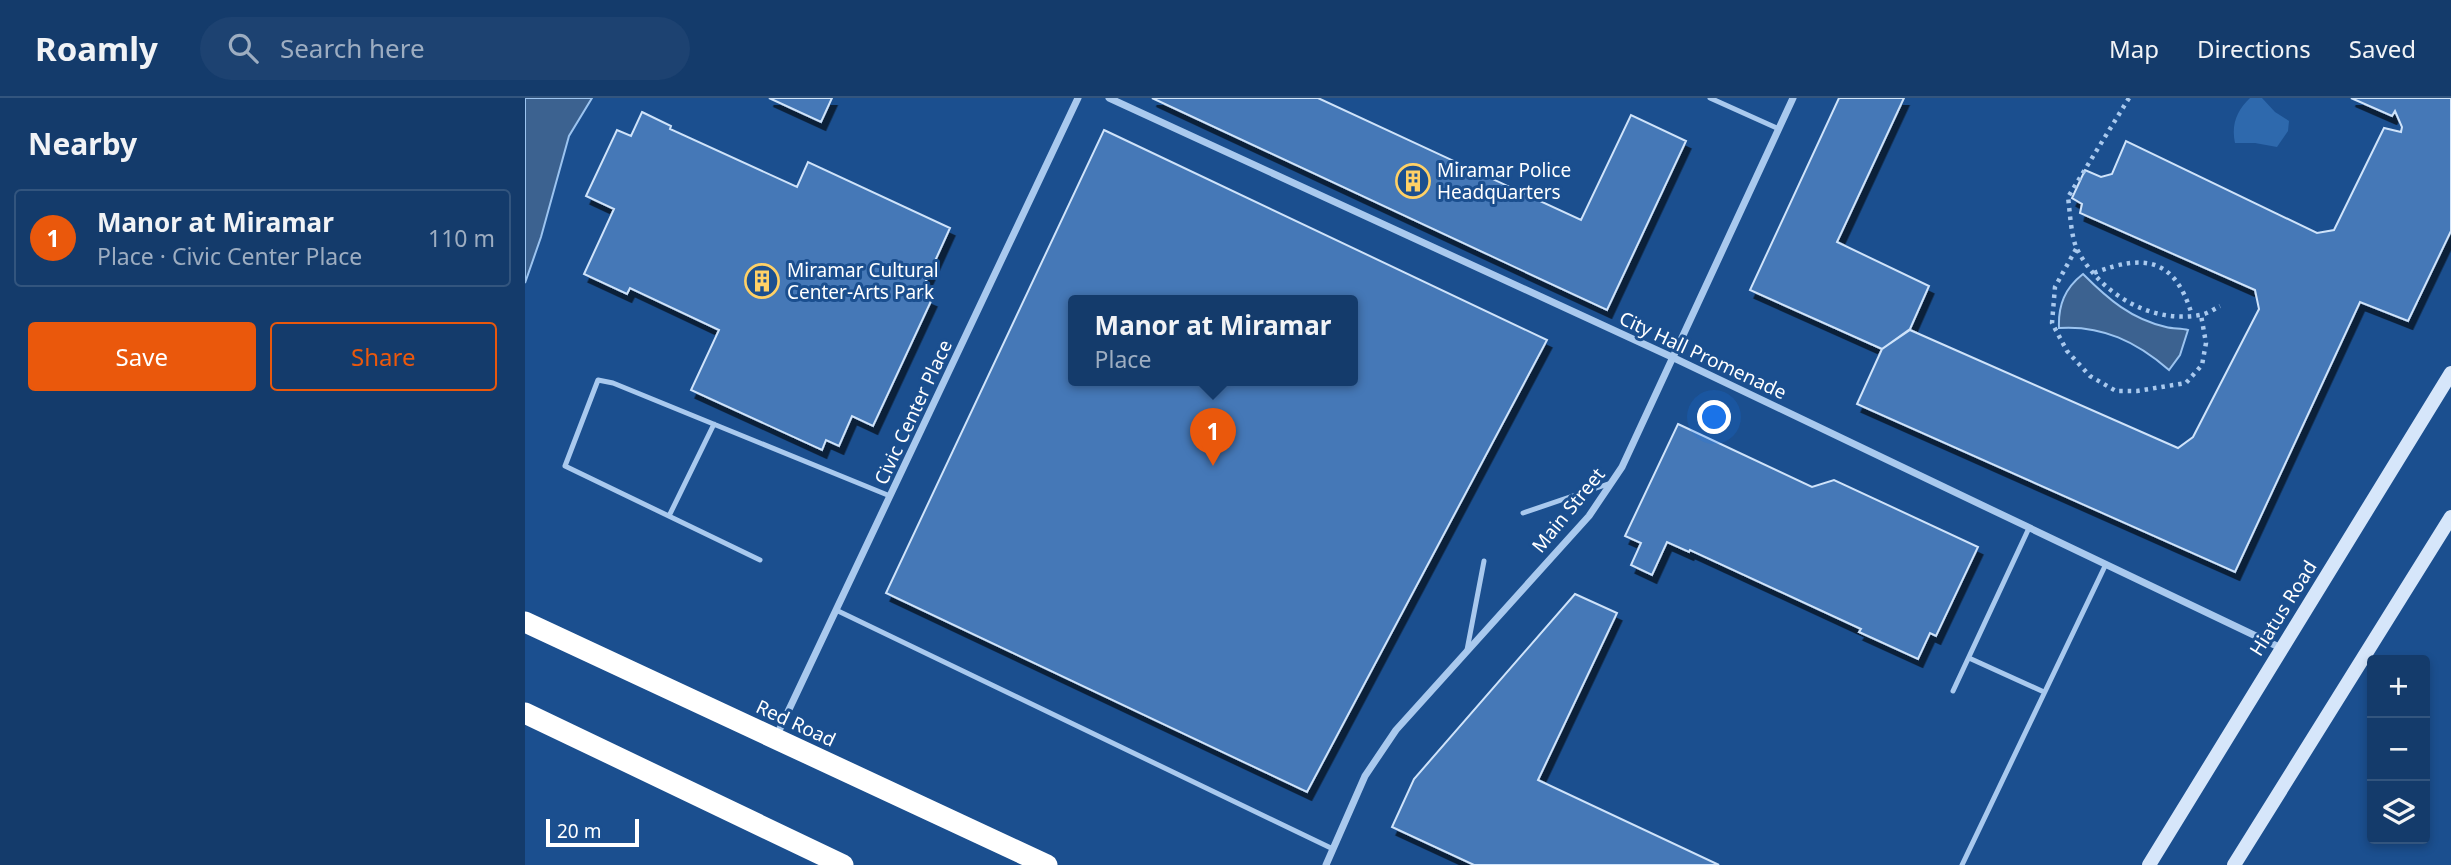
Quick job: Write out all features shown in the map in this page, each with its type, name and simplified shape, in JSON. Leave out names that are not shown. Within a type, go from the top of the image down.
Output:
[{"type":"highway","name":"Red Road","points":[[525,622],[1047,865]]},
{"type":"highway","points":[[525,713],[843,865]]},
{"type":"main road","name":"Hiatus Road","points":[[2148,865],[2451,373]]},
{"type":"main road","points":[[2234,865],[2451,517]]},
{"type":"street","name":"Civic Center Place","points":[[776,738],[1078,98]]},
{"type":"street","name":"City Hall Promenade","points":[[1109,98],[1674,358],[2281,648]]},
{"type":"street","name":"Main Street","points":[[1326,865],[1365,776],[1396,730],[1589,516],[1622,467],[1793,98]]},
{"type":"lane","points":[[1710,98],[1779,129]]},
{"type":"lane","points":[[760,560],[565,466],[598,380],[614,383],[890,496]]},
{"type":"lane","points":[[669,516],[714,424]]},
{"type":"lane","points":[[1523,513],[1611,483]]},
{"type":"lane","points":[[1952,691],[2029,528]]},
{"type":"lane","points":[[1468,650],[1484,561]]},
{"type":"lane","points":[[1962,865],[2106,564]]},
{"type":"lane","points":[[836,610],[1333,849]]},
{"type":"lane","points":[[1969,657],[2044,692]]},
{"type":"path","points":[[2129,98],[2068,197],[2076,249],[2094,273],[2123,300],[2143,311],[2201,315],[2220,306]]},
{"type":"path","points":[[2076,249],[2055,287],[2052,323],[2067,351],[2089,376],[2116,391],[2137,391],[2186,383],[2202,365],[2206,342],[2201,315]]},
{"type":"path","points":[[2094,273],[2114,265],[2139,262],[2160,266],[2176,278],[2187,297],[2192,315]]},
{"type":"shaded area","points":[[525,98],[592,98],[569,136],[541,237],[525,283]]},
{"type":"shaded area","points":[[2250,98],[2262,98],[2275,112],[2289,121],[2288,131],[2277,147],[2235,143],[2236,118]]},
{"type":"shaded area","points":[[2083,274],[2111,300],[2142,319],[2169,328],[2188,330],[2180,355],[2169,370],[2144,351],[2118,337],[2090,329],[2059,328],[2064,298]]},
{"type":"building","points":[[769,98],[832,98],[821,122]]},
{"type":"building","name":"Miramar Police Headquarters","points":[[1152,98],[1318,98],[1581,220],[1631,115],[1686,141],[1607,310]]},
{"type":"building","points":[[1839,98],[1904,98],[1837,242],[1929,286],[1910,329],[1882,349],[1750,290]]},
{"type":"building","points":[[2351,98],[2451,98],[2451,231],[2408,321],[2360,302],[2235,572],[1857,404],[1882,349],[1910,330],[2178,448],[2193,437],[2259,309],[2255,290],[2080,213],[2082,204],[2072,198],[2085,170],[2101,177],[2112,174],[2126,141],[2317,233],[2334,230],[2384,128],[2401,132],[2402,127],[2395,111],[2392,116]]},
{"type":"building","name":"Miramar Cultural Center-Arts Park","points":[[642,112],[671,126],[670,129],[797,187],[808,162],[950,228],[920,294],[932,299],[873,426],[852,416],[839,446],[826,440],[822,450],[691,390],[719,330],[630,288],[627,294],[584,274],[614,209],[586,196],[617,130],[631,136]]},
{"type":"building","points":[[1104,130],[1547,340],[1307,792],[886,593]]},
{"type":"building","points":[[1678,424],[1812,487],[1834,480],[1978,547],[1936,636],[1930,633],[1918,659],[1859,632],[1861,629],[1690,550],[1689,552],[1667,542],[1652,575],[1631,565],[1641,543],[1625,536]]},
{"type":"building","points":[[1575,594],[1617,613],[1538,780],[1719,865],[1474,865],[1392,827],[1414,779]]},
{"type":"place","name":"Miramar Police Headquarters","points":[[1413,181]]},
{"type":"place","name":"Miramar Cultural Center-Arts Park","points":[[762,281]]},
{"type":"place","name":"Manor at Miramar","points":[[1213,466]]}]
